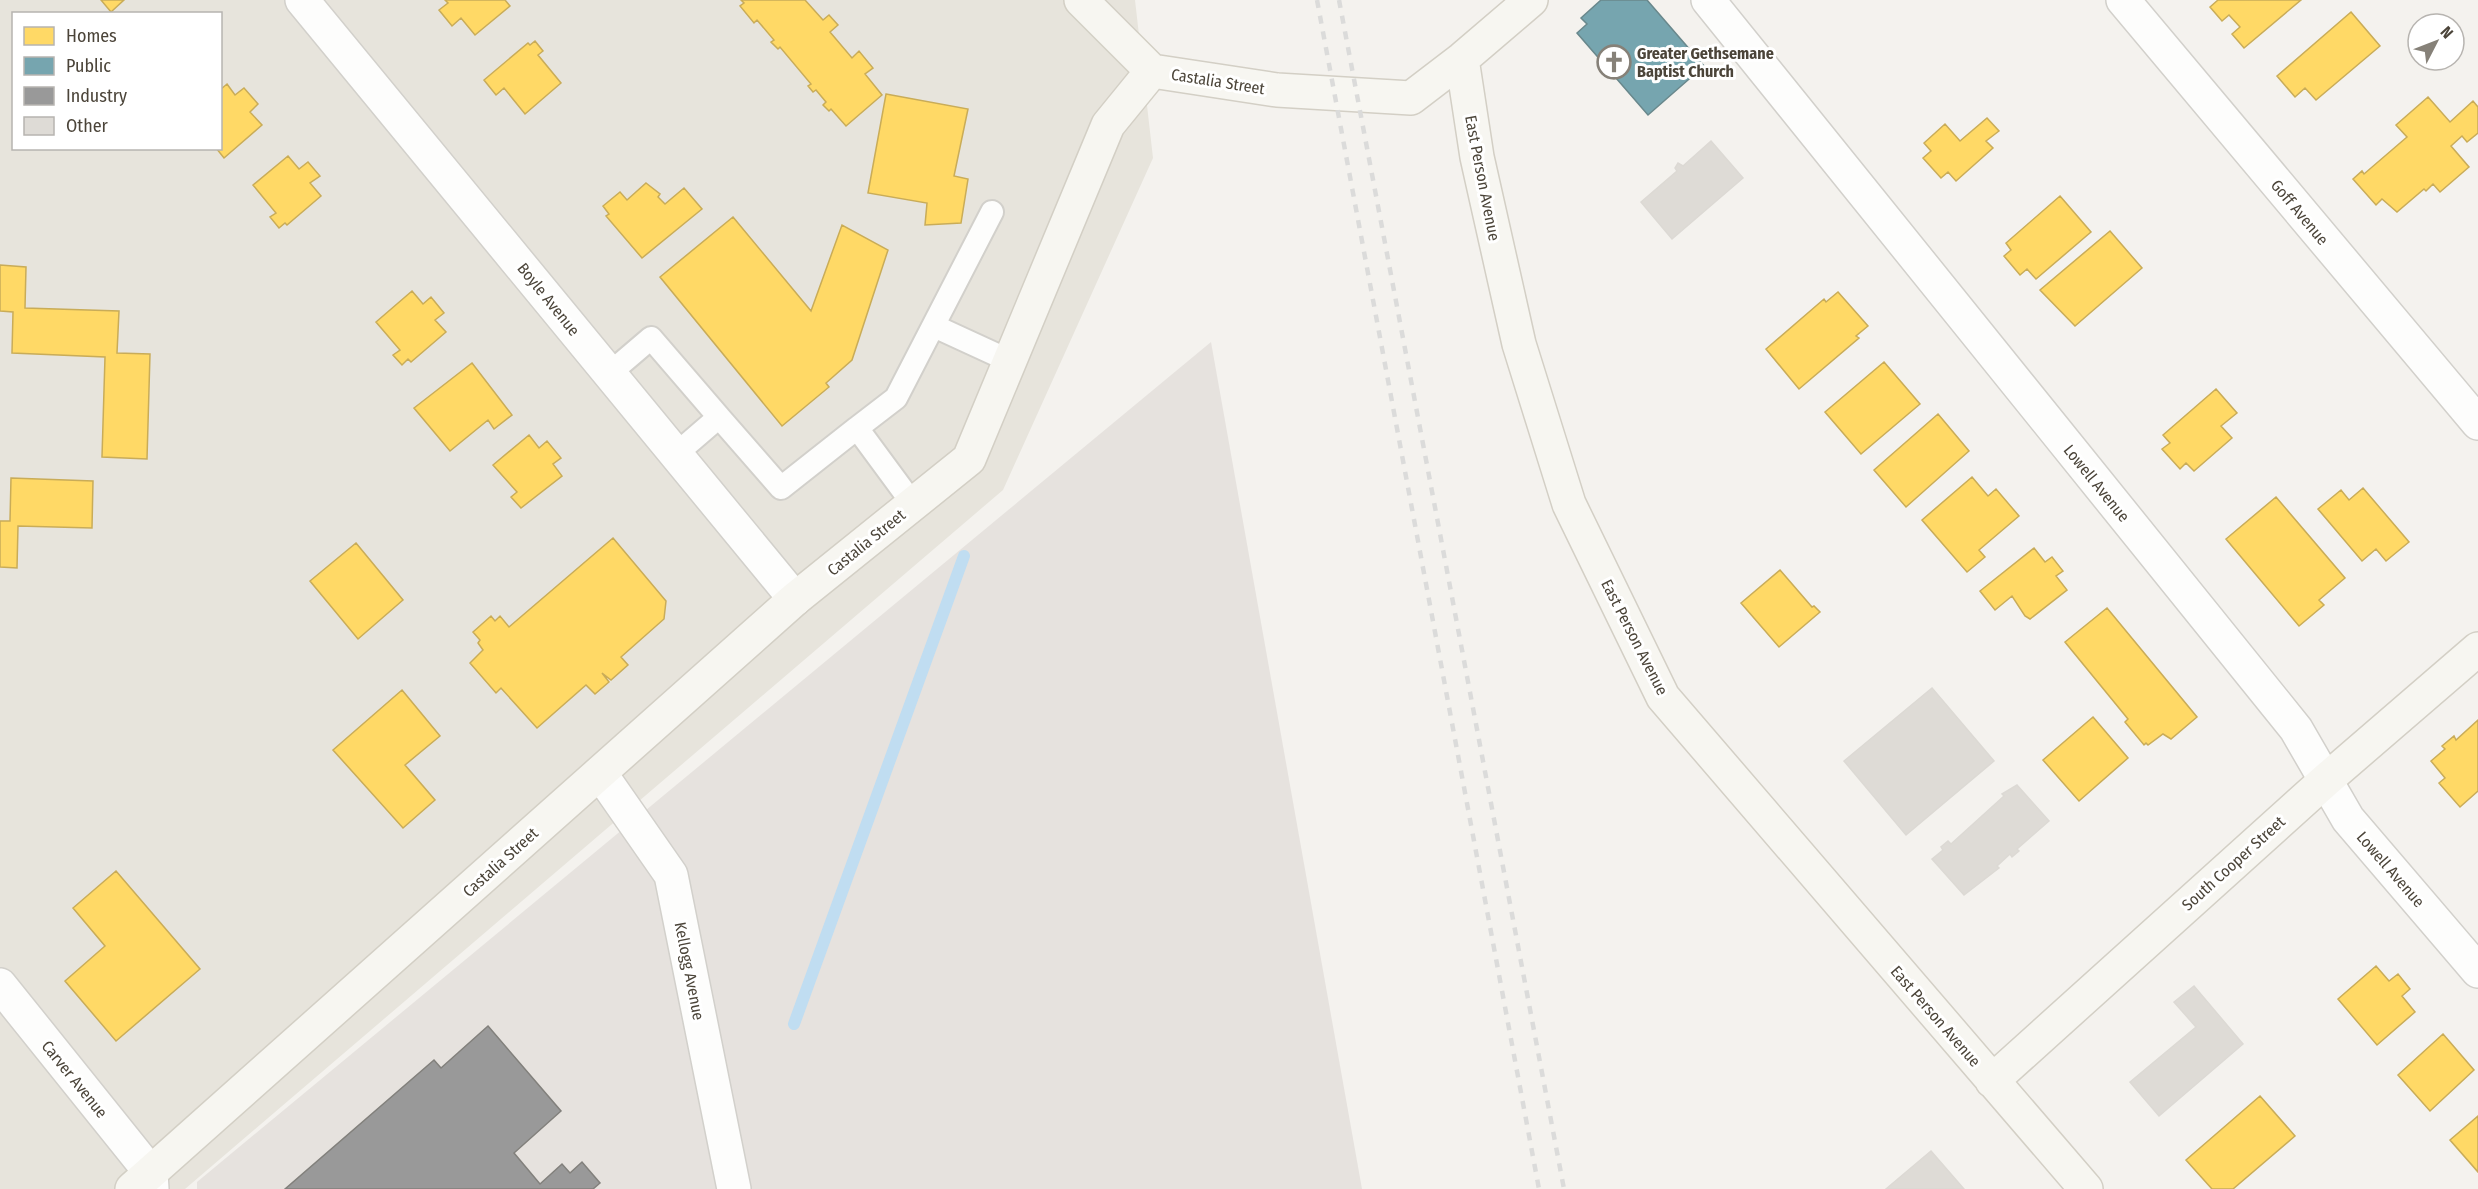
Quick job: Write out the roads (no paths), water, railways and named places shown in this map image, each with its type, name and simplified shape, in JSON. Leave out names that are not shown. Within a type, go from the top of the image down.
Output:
[{"type":"street","name":"Boyle Avenue","points":[[302,0],[795,599]]},
{"type":"street","points":[[1081,0],[1152,71]]},
{"type":"street","name":"Castalia Street","points":[[145,1184],[795,599],[969,459],[1108,125],[1152,71],[1277,90],[1411,98],[1462,59],[1531,0]]},
{"type":"street","name":"Lowell Avenue","points":[[1708,0],[2296,729],[2348,819],[2478,971]]},
{"type":"street","name":"Goff Avenue","points":[[2123,0],[2478,423]]},
{"type":"street","name":"East Person Avenue","points":[[1462,59],[1477,157],[1519,344],[1569,504],[1663,697],[2086,1189]]},
{"type":"street","name":"South Cooper Street","points":[[1992,1081],[2326,780],[2478,650]]},
{"type":"street","name":"Kellogg Avenue","points":[[600,773],[671,875],[734,1189]]},
{"type":"street","name":"Carver Avenue","points":[[0,985],[145,1184]]},
{"type":"lane","points":[[610,373],[651,338],[781,488],[896,398],[992,212]]},
{"type":"lane","points":[[934,326],[1010,361]]},
{"type":"lane","points":[[676,454],[719,417]]},
{"type":"lane","points":[[857,428],[914,504]]},
{"type":"waterway","points":[[794,1024],[964,556]]},
{"type":"railway","points":[[1317,0],[1539,1189]]},
{"type":"railway","points":[[1339,0],[1564,1189]]},
{"type":"place","name":"Greater Gethsemane Baptist Church","points":[[1614,62]]}]
